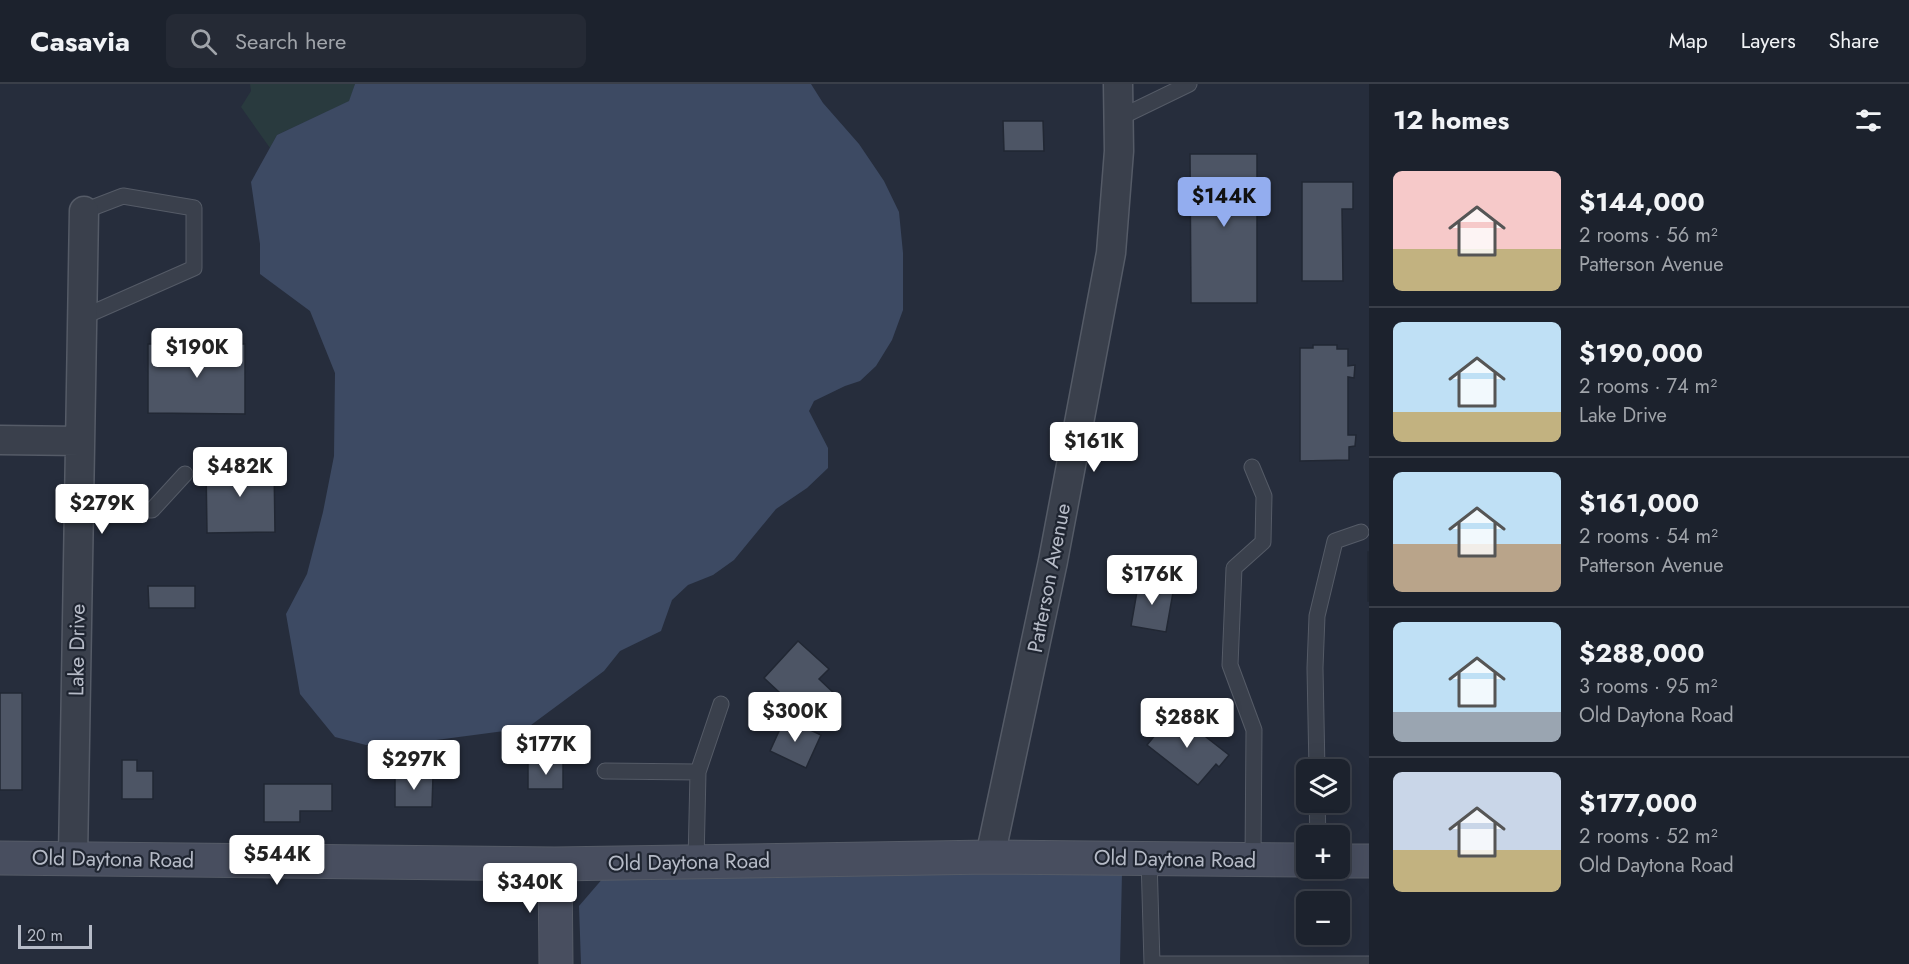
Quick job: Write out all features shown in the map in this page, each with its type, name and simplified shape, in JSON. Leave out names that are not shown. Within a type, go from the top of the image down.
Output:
[{"type":"street","name":"Patterson Avenue","points":[[990,857],[1053,561],[1111,253],[1119,151],[1118,84]]},
{"type":"street","name":"Lake Drive","points":[[73,858],[84,211]]},
{"type":"street","points":[[0,440],[80,441]]},
{"type":"street","name":"Old Daytona Road","points":[[0,858],[555,864],[990,857],[1296,860]]},
{"type":"street","points":[[1350,861],[1369,861]]},
{"type":"street","points":[[555,864],[556,964]]},
{"type":"lane","points":[[1119,118],[1189,84]]},
{"type":"lane","points":[[82,317],[194,268],[194,208],[123,196],[84,211]]},
{"type":"lane","points":[[1252,468],[1264,496],[1263,542],[1234,568],[1230,665],[1254,730],[1253,860]]},
{"type":"lane","points":[[79,510],[152,510],[185,474]]},
{"type":"lane","points":[[1317,759],[1315,668],[1317,616],[1335,540],[1361,532]]},
{"type":"lane","points":[[696,862],[698,772],[721,704]]},
{"type":"lane","points":[[605,771],[698,772]]},
{"type":"lane","points":[[1149,858],[1152,964],[1369,964]]},
{"type":"shaded area","points":[[250,84],[355,84],[350,101],[277,135],[270,148],[241,107],[251,91]]},
{"type":"water","points":[[355,84],[811,84],[823,103],[859,144],[884,181],[899,212],[903,253],[903,310],[892,340],[876,366],[860,381],[814,401],[809,411],[828,448],[828,468],[807,488],[776,509],[734,560],[713,575],[688,585],[672,600],[661,631],[620,651],[604,671],[527,728],[421,742],[366,745],[335,737],[300,694],[286,614],[307,574],[323,512],[334,456],[335,373],[310,311],[260,274],[260,244],[251,182],[277,135],[349,101]]},
{"type":"water","points":[[992,872],[999,874],[1000,872],[1122,872],[1120,964],[581,964],[579,906],[604,877]]},
{"type":"building","points":[[1003,121],[1043,121],[1044,151],[1004,151]]},
{"type":"building","points":[[1190,154],[1257,154],[1257,303],[1191,303]]},
{"type":"building","points":[[1302,182],[1353,182],[1353,209],[1342,209],[1343,281],[1302,281]]},
{"type":"building","points":[[148,344],[245,344],[245,414],[148,413]]},
{"type":"building","points":[[1313,345],[1337,345],[1337,349],[1348,349],[1348,366],[1355,365],[1354,378],[1348,377],[1348,435],[1356,435],[1355,446],[1349,447],[1349,460],[1300,461],[1300,348],[1313,348]]},
{"type":"building","points":[[274,464],[275,532],[207,533],[206,465]]},
{"type":"building","points":[[1369,552],[1369,601],[1368,601]]},
{"type":"building","points":[[1139,580],[1174,587],[1166,632],[1131,626]]},
{"type":"building","points":[[148,586],[195,586],[195,608],[149,608]]},
{"type":"building","points":[[798,641],[829,669],[819,679],[838,697],[816,721],[796,702],[793,705],[764,678]]},
{"type":"building","points":[[0,693],[22,693],[22,790],[0,790]]},
{"type":"building","points":[[1174,712],[1229,755],[1219,767],[1216,764],[1198,785],[1147,745]]},
{"type":"building","points":[[785,718],[821,735],[806,768],[770,751]]},
{"type":"building","points":[[122,760],[137,760],[137,771],[153,771],[153,799],[122,799]]},
{"type":"building","points":[[528,762],[563,762],[563,789],[528,789]]},
{"type":"building","points":[[395,774],[433,775],[432,807],[395,807]]},
{"type":"building","points":[[264,784],[332,784],[332,811],[300,811],[300,822],[264,822]]}]
